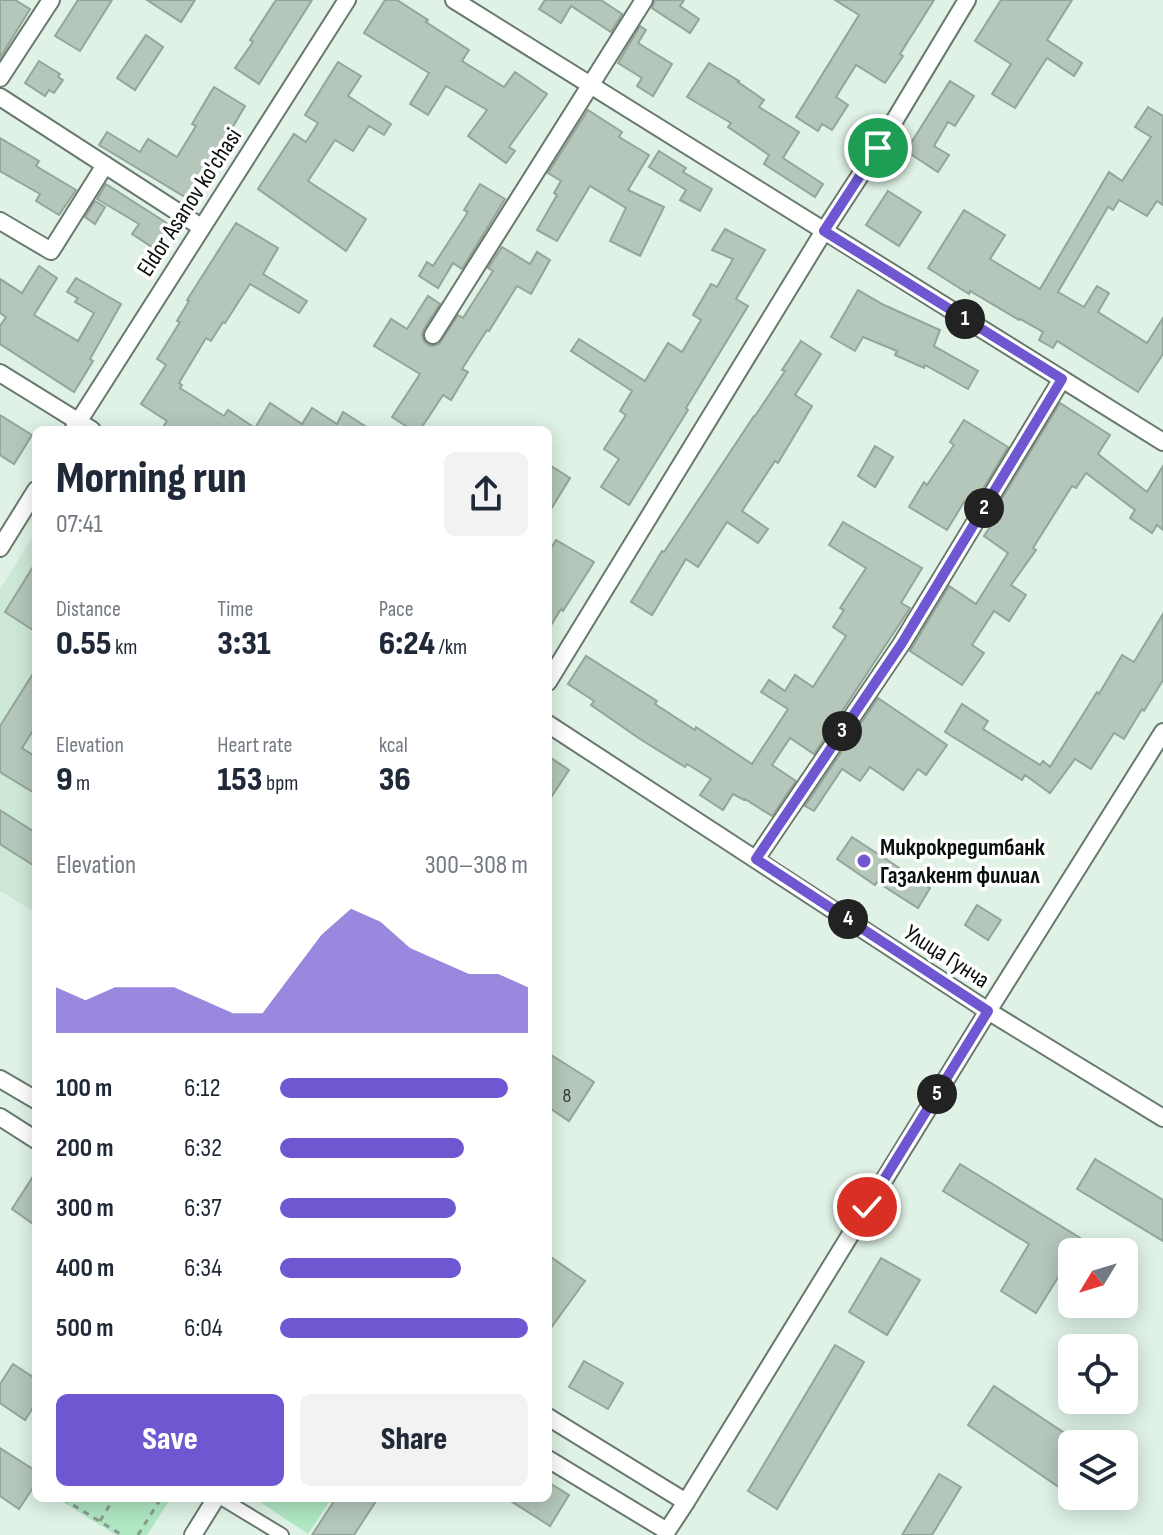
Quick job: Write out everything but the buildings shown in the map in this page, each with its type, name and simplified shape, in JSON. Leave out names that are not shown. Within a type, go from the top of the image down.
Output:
[{"type":"street","points":[[0,78],[51,0]]},
{"type":"street","name":"Eldor Asanov ko'chasi","points":[[82,426],[201,227],[347,0]]},
{"type":"street","points":[[454,0],[1163,442]]},
{"type":"street","points":[[433,335],[644,0]]},
{"type":"street","points":[[552,675],[967,0]]},
{"type":"street","points":[[0,97],[201,227]]},
{"type":"street","points":[[0,221],[51,251],[105,165]]},
{"type":"street","points":[[0,373],[80,426]]},
{"type":"street","points":[[756,859],[902,643],[1062,379]]},
{"type":"street","points":[[0,548],[32,496]]},
{"type":"street","name":"Улица Гунча","points":[[552,727],[988,1011],[1163,1118]]},
{"type":"street","points":[[552,1461],[667,1531],[1163,732]]},
{"type":"street","points":[[0,1079],[32,1098]]},
{"type":"street","points":[[0,1117],[32,1137]]},
{"type":"street","points":[[552,1419],[686,1502]]},
{"type":"street","points":[[193,1535],[216,1502]]},
{"type":"street","points":[[226,1502],[282,1535]]},
{"type":"path","points":[[68,1502],[122,1535]]},
{"type":"path","points":[[100,1521],[112,1502]]},
{"type":"path","points":[[138,1535],[159,1502]]},
{"type":"shaded area","points":[[32,538],[32,911],[0,891],[0,589]]},
{"type":"green space","points":[[63,1502],[168,1502],[147,1535],[116,1535]]},
{"type":"green space","points":[[260,1502],[329,1502],[308,1534]]},
{"type":"place","name":"Микрокредитбанк Газалкент филиал","points":[[864,861]]},
{"type":"route","points":[[867,1207],[988,1011],[756,859],[902,643],[1062,379],[824,231],[878,148]]}]
